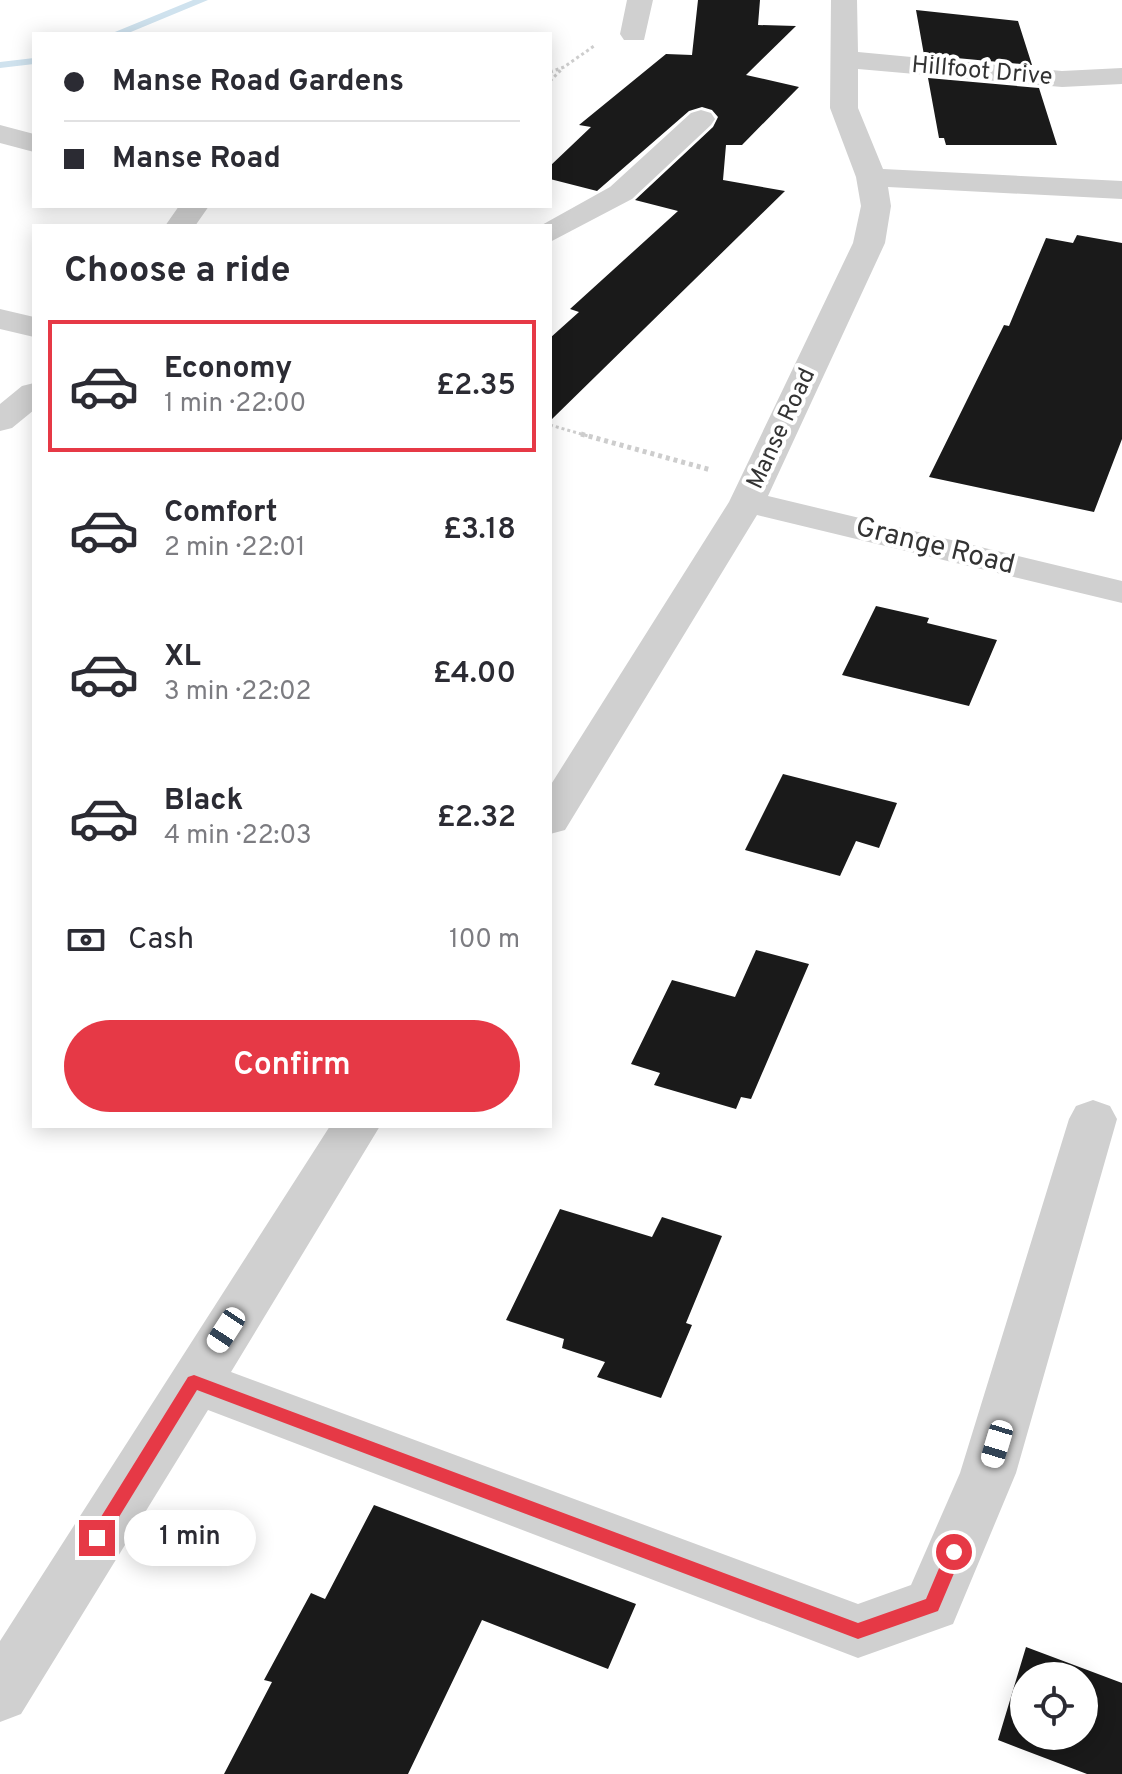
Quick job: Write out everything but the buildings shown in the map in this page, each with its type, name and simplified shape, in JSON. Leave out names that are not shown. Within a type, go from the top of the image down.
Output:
[{"type":"street","points":[[634,34],[640,0]]},
{"type":"street","name":"Manse Road","points":[[552,817],[752,492],[869,243],[876,206],[871,177],[844,108],[844,0]]},
{"type":"street","name":"Hillfoot Drive","points":[[843,59],[1062,79],[1122,76]]},
{"type":"street","points":[[552,232],[621,193],[701,119]]},
{"type":"street","points":[[0,134],[32,142]]},
{"type":"street","points":[[871,177],[1122,190]]},
{"type":"street","points":[[0,319],[32,327]]},
{"type":"street","points":[[0,421],[32,395]]},
{"type":"street","name":"Grange Road","points":[[752,492],[1122,592]]},
{"type":"street","points":[[194,1381],[858,1631],[932,1605],[988,1473],[1093,1119]]},
{"type":"street","points":[[0,1694],[355,1128]]},
{"type":"path","points":[[552,79],[564,67]]},
{"type":"path","points":[[552,426],[752,492]]},
{"type":"waterway","points":[[121,32],[203,0]]},
{"type":"waterway","points":[[0,65],[32,61]]},
{"type":"route","points":[[97,1538],[194,1381],[858,1631],[932,1605],[954,1552]]}]
